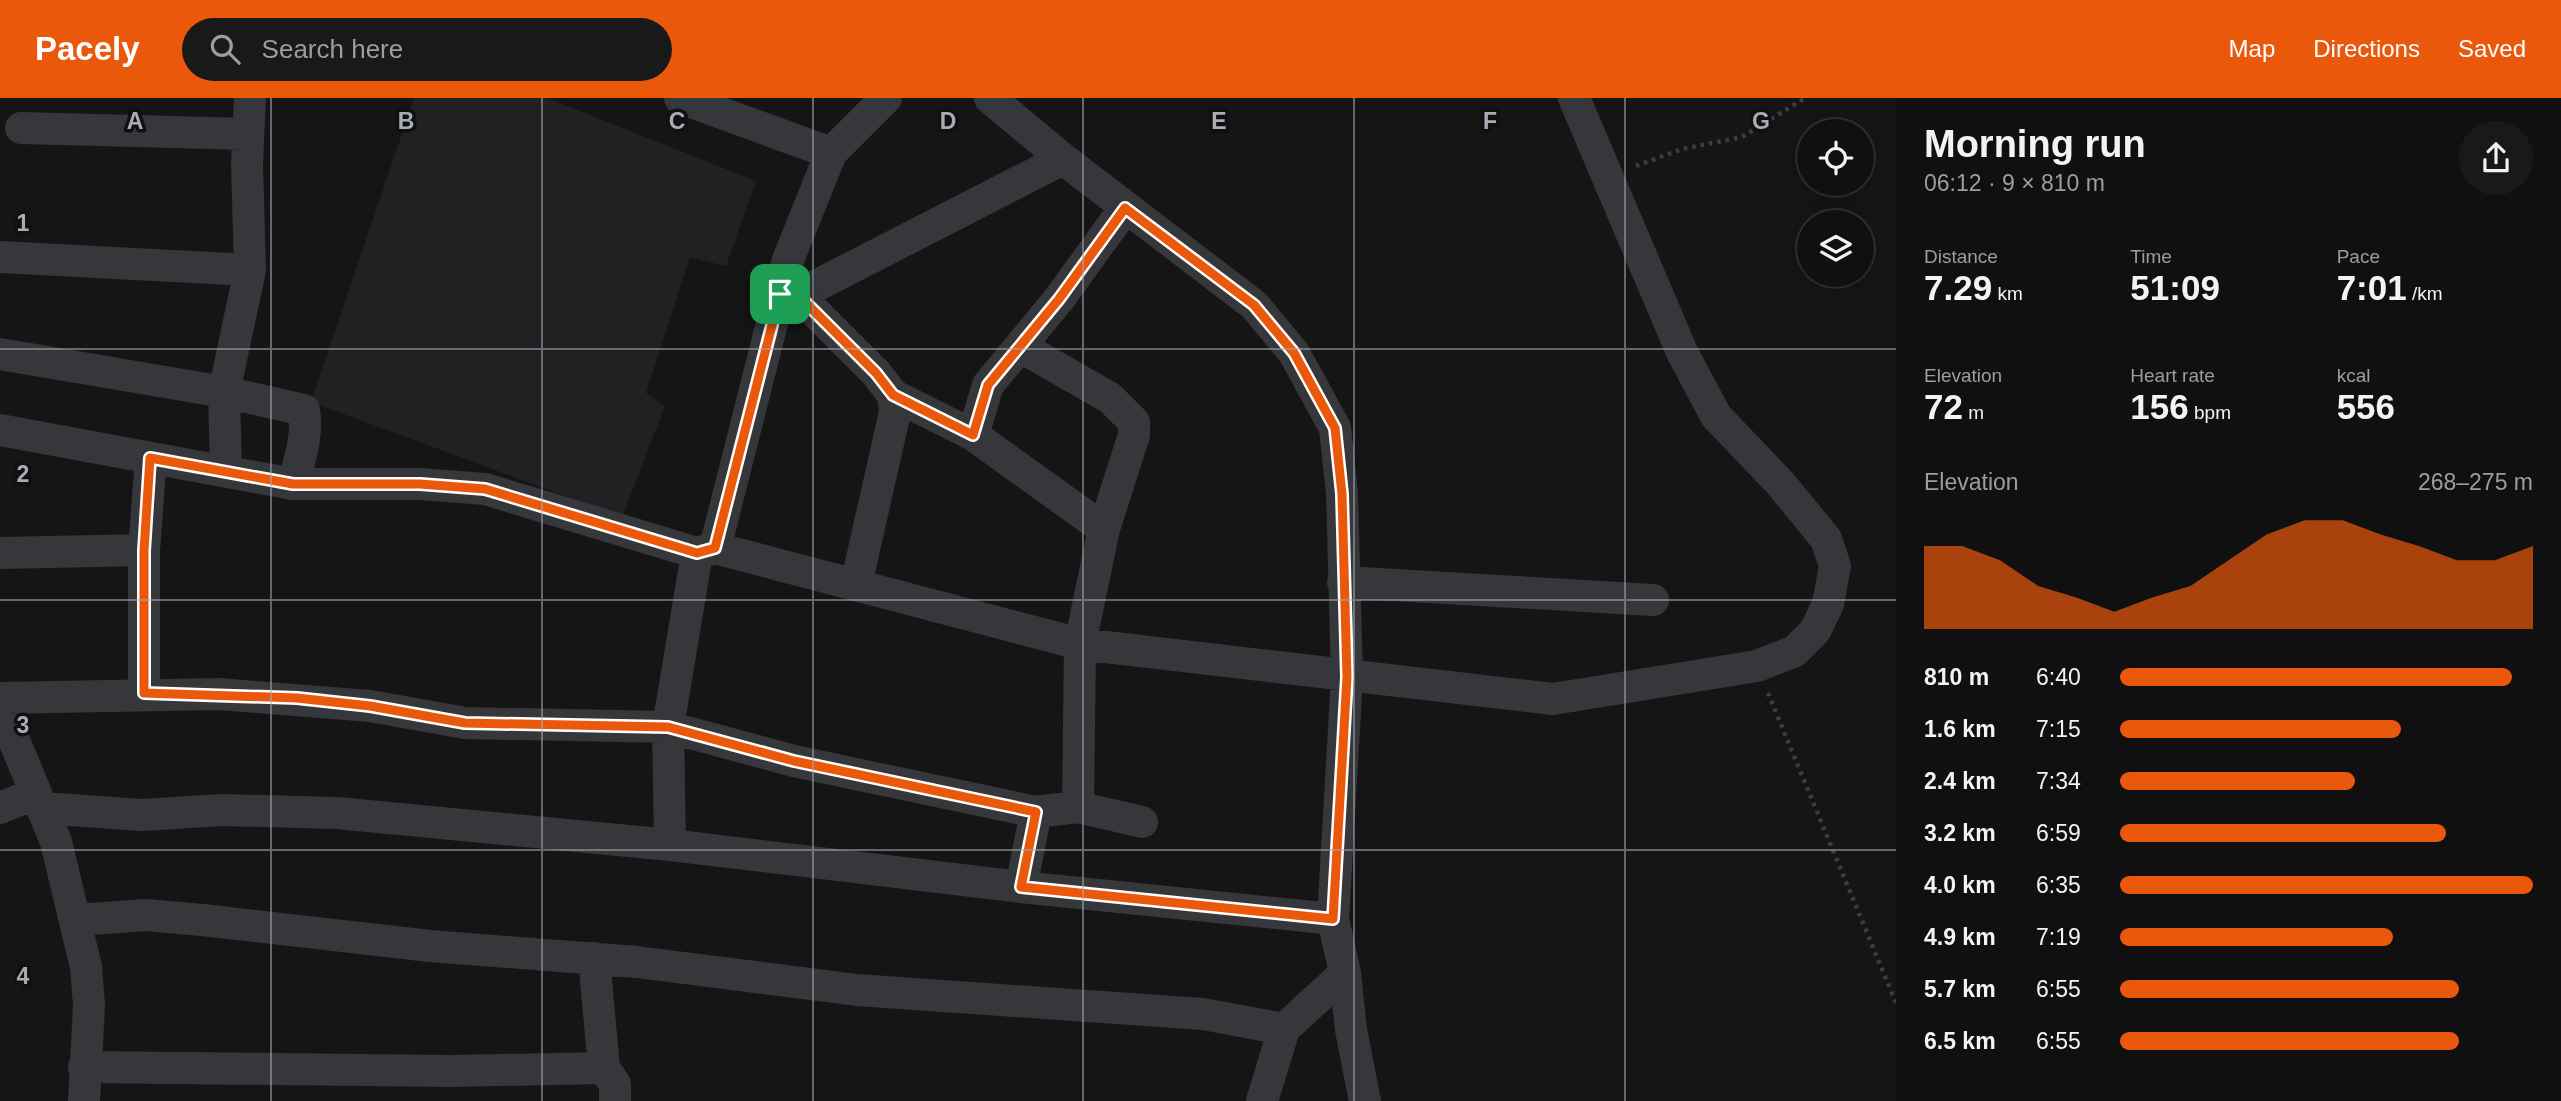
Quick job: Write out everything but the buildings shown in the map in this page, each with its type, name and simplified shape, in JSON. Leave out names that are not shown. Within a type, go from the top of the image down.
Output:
[{"type":"street","points":[[226,470],[224,392],[250,270],[250,98]]},
{"type":"street","points":[[680,98],[831,153]]},
{"type":"street","points":[[670,845],[668,727],[706,550],[789,294],[788,260],[831,153],[886,98]]},
{"type":"street","points":[[990,98],[1125,208],[1254,305],[1299,362],[1326,410],[1338,441],[1347,677],[1333,919],[1345,974],[1350,1030],[1364,1101]]},
{"type":"street","points":[[0,430],[293,484],[420,484],[485,489],[706,550],[856,585],[1080,644],[1553,699],[1757,666],[1795,651],[1815,631],[1828,604],[1835,566],[1826,538],[1780,483],[1716,416],[1682,352],[1574,98]]},
{"type":"street","points":[[22,128],[248,134]]},
{"type":"street","points":[[789,294],[1063,159]]},
{"type":"street","points":[[973,435],[988,385],[1021,347],[1125,208]]},
{"type":"street","points":[[0,257],[250,270]]},
{"type":"street","points":[[789,294],[876,373],[893,395],[973,435],[1104,529]]},
{"type":"street","points":[[1021,347],[1110,398],[1134,422],[1134,435],[1104,529],[1080,644],[1078,807]]},
{"type":"street","points":[[0,354],[224,392],[304,410],[306,425],[303,448],[293,484]]},
{"type":"street","points":[[856,585],[895,412],[893,395]]},
{"type":"street","points":[[144,693],[144,551],[150,458]]},
{"type":"street","points":[[0,554],[144,551]]},
{"type":"street","points":[[1343,582],[1653,600]]},
{"type":"street","points":[[84,1101],[89,1006],[86,967],[56,842],[9,728],[0,698],[144,693],[297,698],[370,706],[465,723],[668,727],[794,761],[1036,812],[1078,807],[1142,822]]},
{"type":"street","points":[[0,808],[39,800],[142,814],[222,810],[337,813],[670,845],[1021,887],[1333,919]]},
{"type":"street","points":[[1021,887],[1036,812]]},
{"type":"street","points":[[76,920],[146,915],[430,946],[594,958],[857,990],[1203,1014],[1284,1030]]},
{"type":"street","points":[[594,958],[604,1068],[615,1084],[615,1101]]},
{"type":"street","points":[[1262,1101],[1284,1030],[1345,974]]},
{"type":"street","points":[[84,1067],[451,1071],[604,1068]]},
{"type":"path","points":[[1607,176],[1682,149],[1742,137],[1805,98]]},
{"type":"path","points":[[1757,666],[1893,990],[1896,1003]]},
{"type":"shaded area","points":[[414,98],[547,98],[756,181],[726,266],[690,257],[646,393],[665,406],[622,517],[311,402]]},
{"type":"route","points":[[1125,208],[1215,273],[1254,305],[1294,353],[1335,428],[1338,441],[1347,677],[1333,919],[1021,887],[1036,812],[794,761],[668,727],[502,726],[297,698],[144,693],[144,551],[150,458],[293,484],[347,482],[485,489],[697,553],[715,548],[780,294],[798,295],[876,373],[893,395],[973,435],[988,385],[1059,299],[1125,208]]}]
